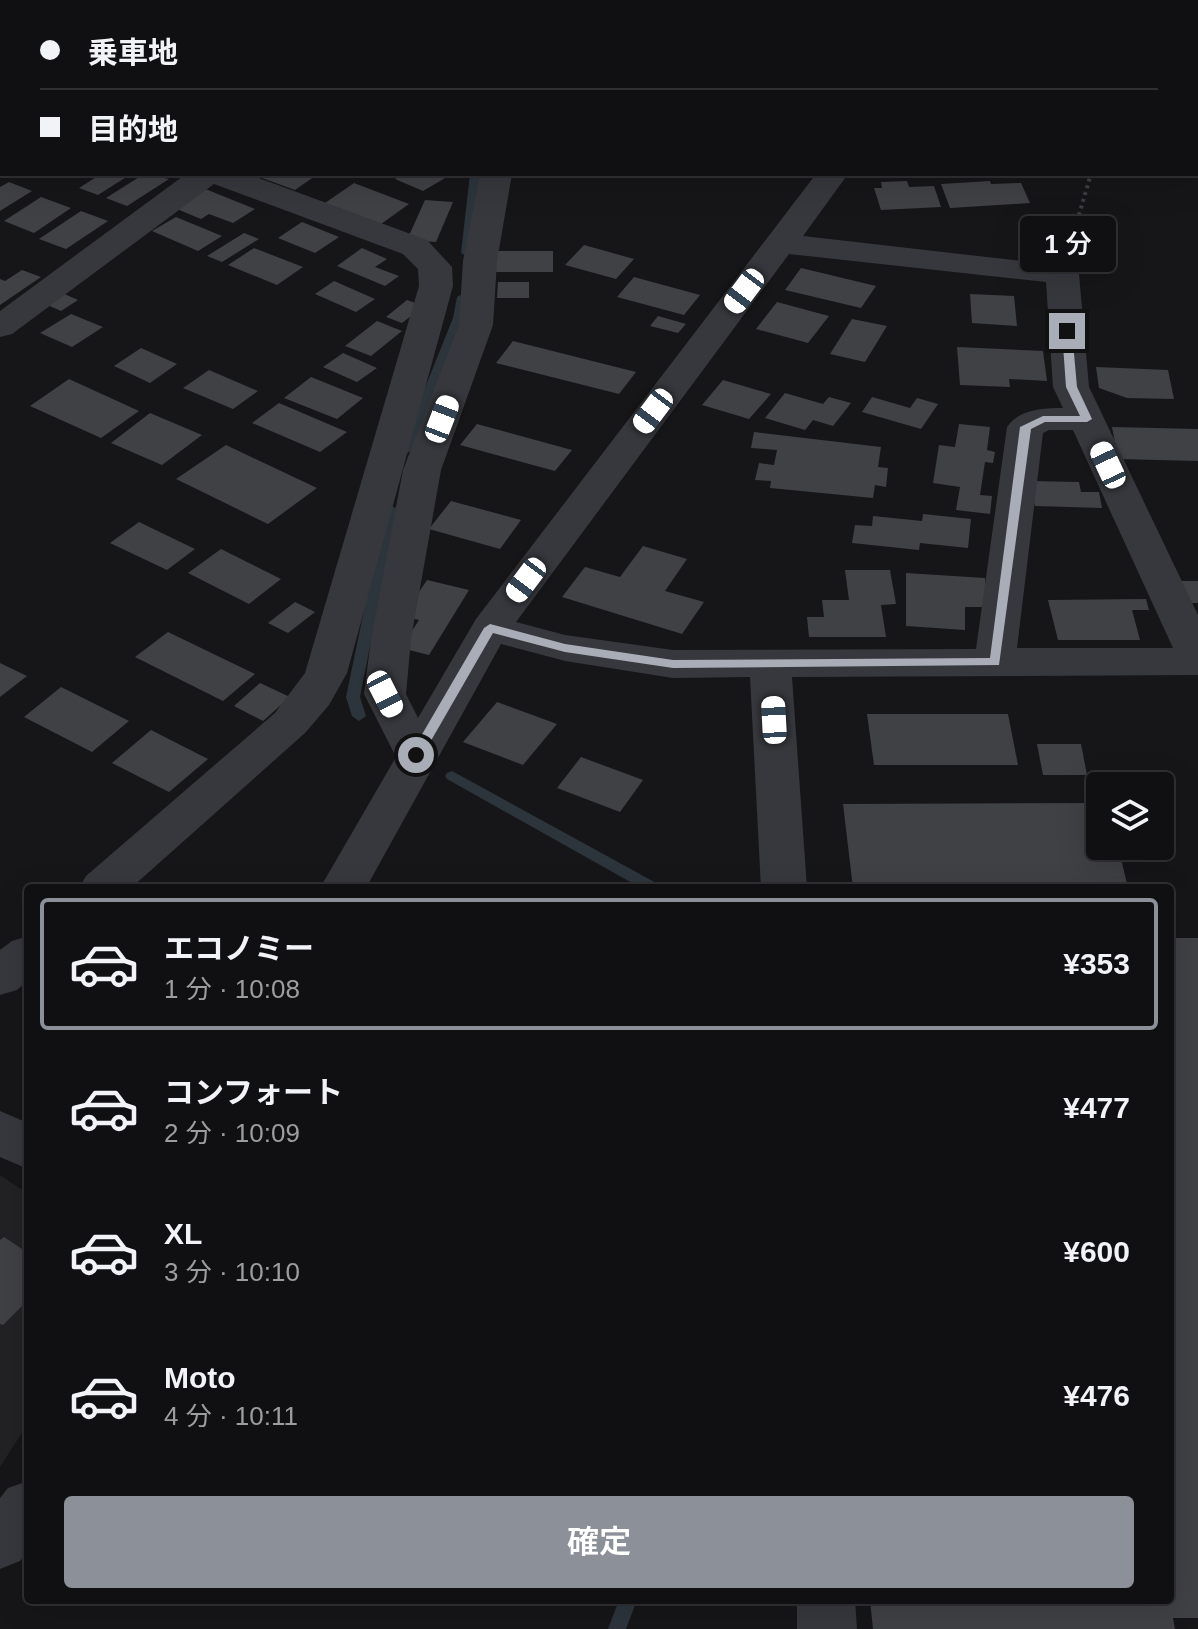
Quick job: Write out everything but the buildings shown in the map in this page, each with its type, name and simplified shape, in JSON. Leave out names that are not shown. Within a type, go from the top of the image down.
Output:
[{"type":"street","points":[[0,327],[204,176]]},
{"type":"street","points":[[107,884],[290,723],[314,695],[326,673],[436,286],[435,267],[415,247],[223,176]]},
{"type":"street","points":[[416,755],[385,694],[391,639],[422,470],[476,325],[480,261],[496,176]]},
{"type":"street","points":[[345,884],[490,628],[830,176]]},
{"type":"street","points":[[490,628],[565,648],[673,664],[1198,659],[1071,387],[1062,274],[780,243]]},
{"type":"street","points":[[995,662],[1025,427],[1043,419],[1087,419]]},
{"type":"street","points":[[770,664],[784,884]]},
{"type":"street","points":[[0,977],[24,956]]},
{"type":"street","points":[[0,1131],[24,1146]]},
{"type":"street","points":[[0,1542],[24,1512]]},
{"type":"street","points":[[826,1604],[827,1629]]},
{"type":"path","points":[[1062,274],[1090,176]]},
{"type":"shaded area","points":[[0,1175],[24,1191],[24,1429],[0,1467]]},
{"type":"waterway","points":[[466,253],[475,176]]},
{"type":"waterway","points":[[406,450],[459,318],[462,297]]},
{"type":"waterway","points":[[359,716],[353,697],[391,509]]},
{"type":"waterway","points":[[452,776],[646,884]]},
{"type":"waterway","points":[[617,1629],[626,1604]]},
{"type":"route","points":[[416,755],[490,628],[565,648],[673,664],[995,662],[1025,427],[1043,419],[1087,419],[1071,387],[1067,331]]}]
